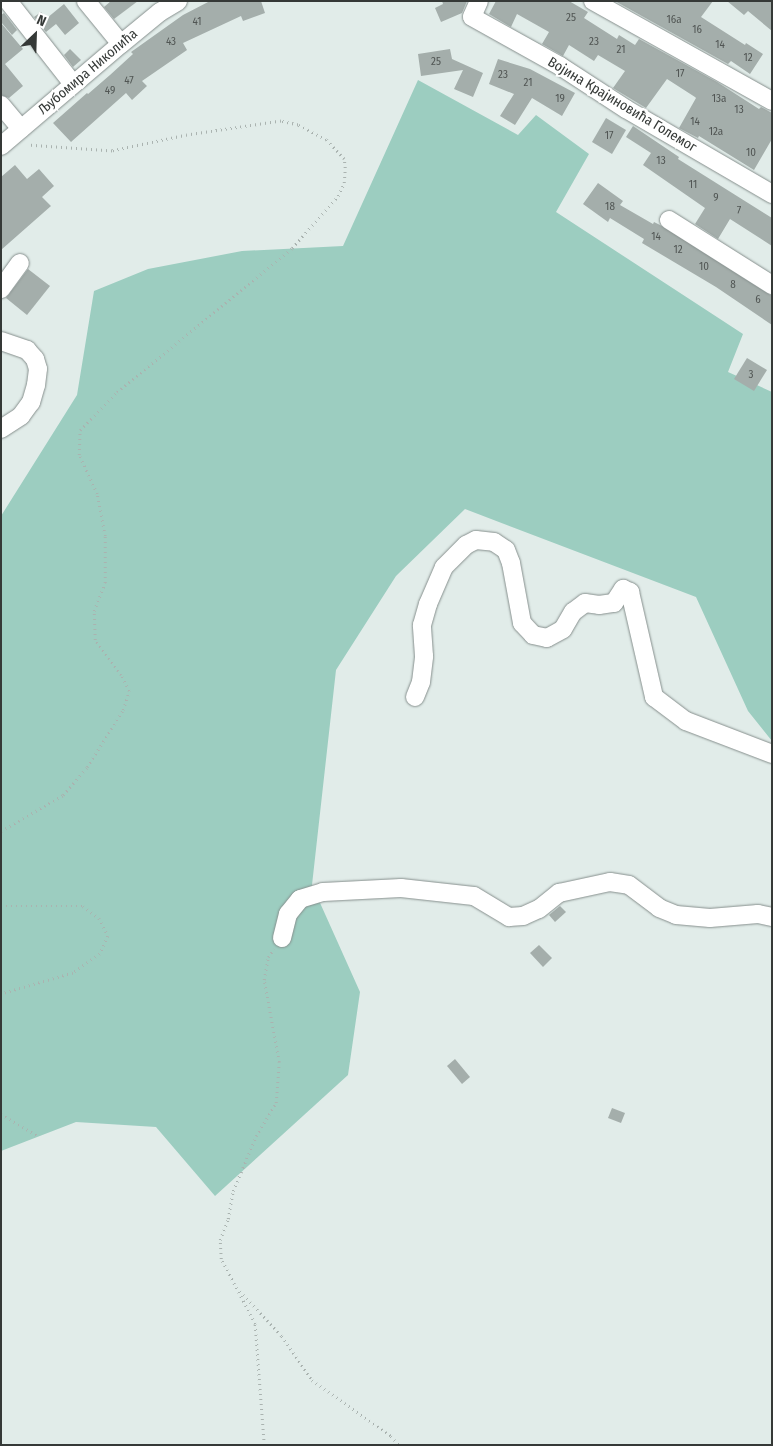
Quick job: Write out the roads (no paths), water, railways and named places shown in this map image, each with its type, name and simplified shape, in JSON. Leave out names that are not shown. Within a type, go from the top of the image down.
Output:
[{"type":"street","points":[[8,1],[73,84]]},
{"type":"street","points":[[86,1],[121,44]]},
{"type":"street","name":"Љубомира Николића","points":[[3,145],[121,44],[160,12],[178,1]]},
{"type":"street","points":[[593,1],[772,101]]},
{"type":"street","name":"Војина Крајиновића Големог","points":[[475,9],[626,109],[772,194]]},
{"type":"street","points":[[1,105],[21,130]]},
{"type":"street","points":[[669,220],[772,285]]},
{"type":"street","points":[[1,289],[20,263]]},
{"type":"street","points":[[1,341],[27,350],[35,359],[38,369],[31,402],[22,416],[1,429]]},
{"type":"street","points":[[415,697],[422,682],[424,656],[422,626],[428,604],[444,567],[466,545],[476,540],[494,542],[506,550],[511,563],[522,623],[532,635],[548,638],[562,629],[573,612],[585,603],[599,605],[614,603],[623,589],[630,592],[654,697],[686,721],[772,754]]},
{"type":"street","points":[[282,938],[288,914],[300,899],[322,892],[401,888],[474,896],[509,917],[523,916],[539,909],[559,893],[610,882],[629,886],[659,908],[676,915],[710,918],[758,914],[772,917]]}]
